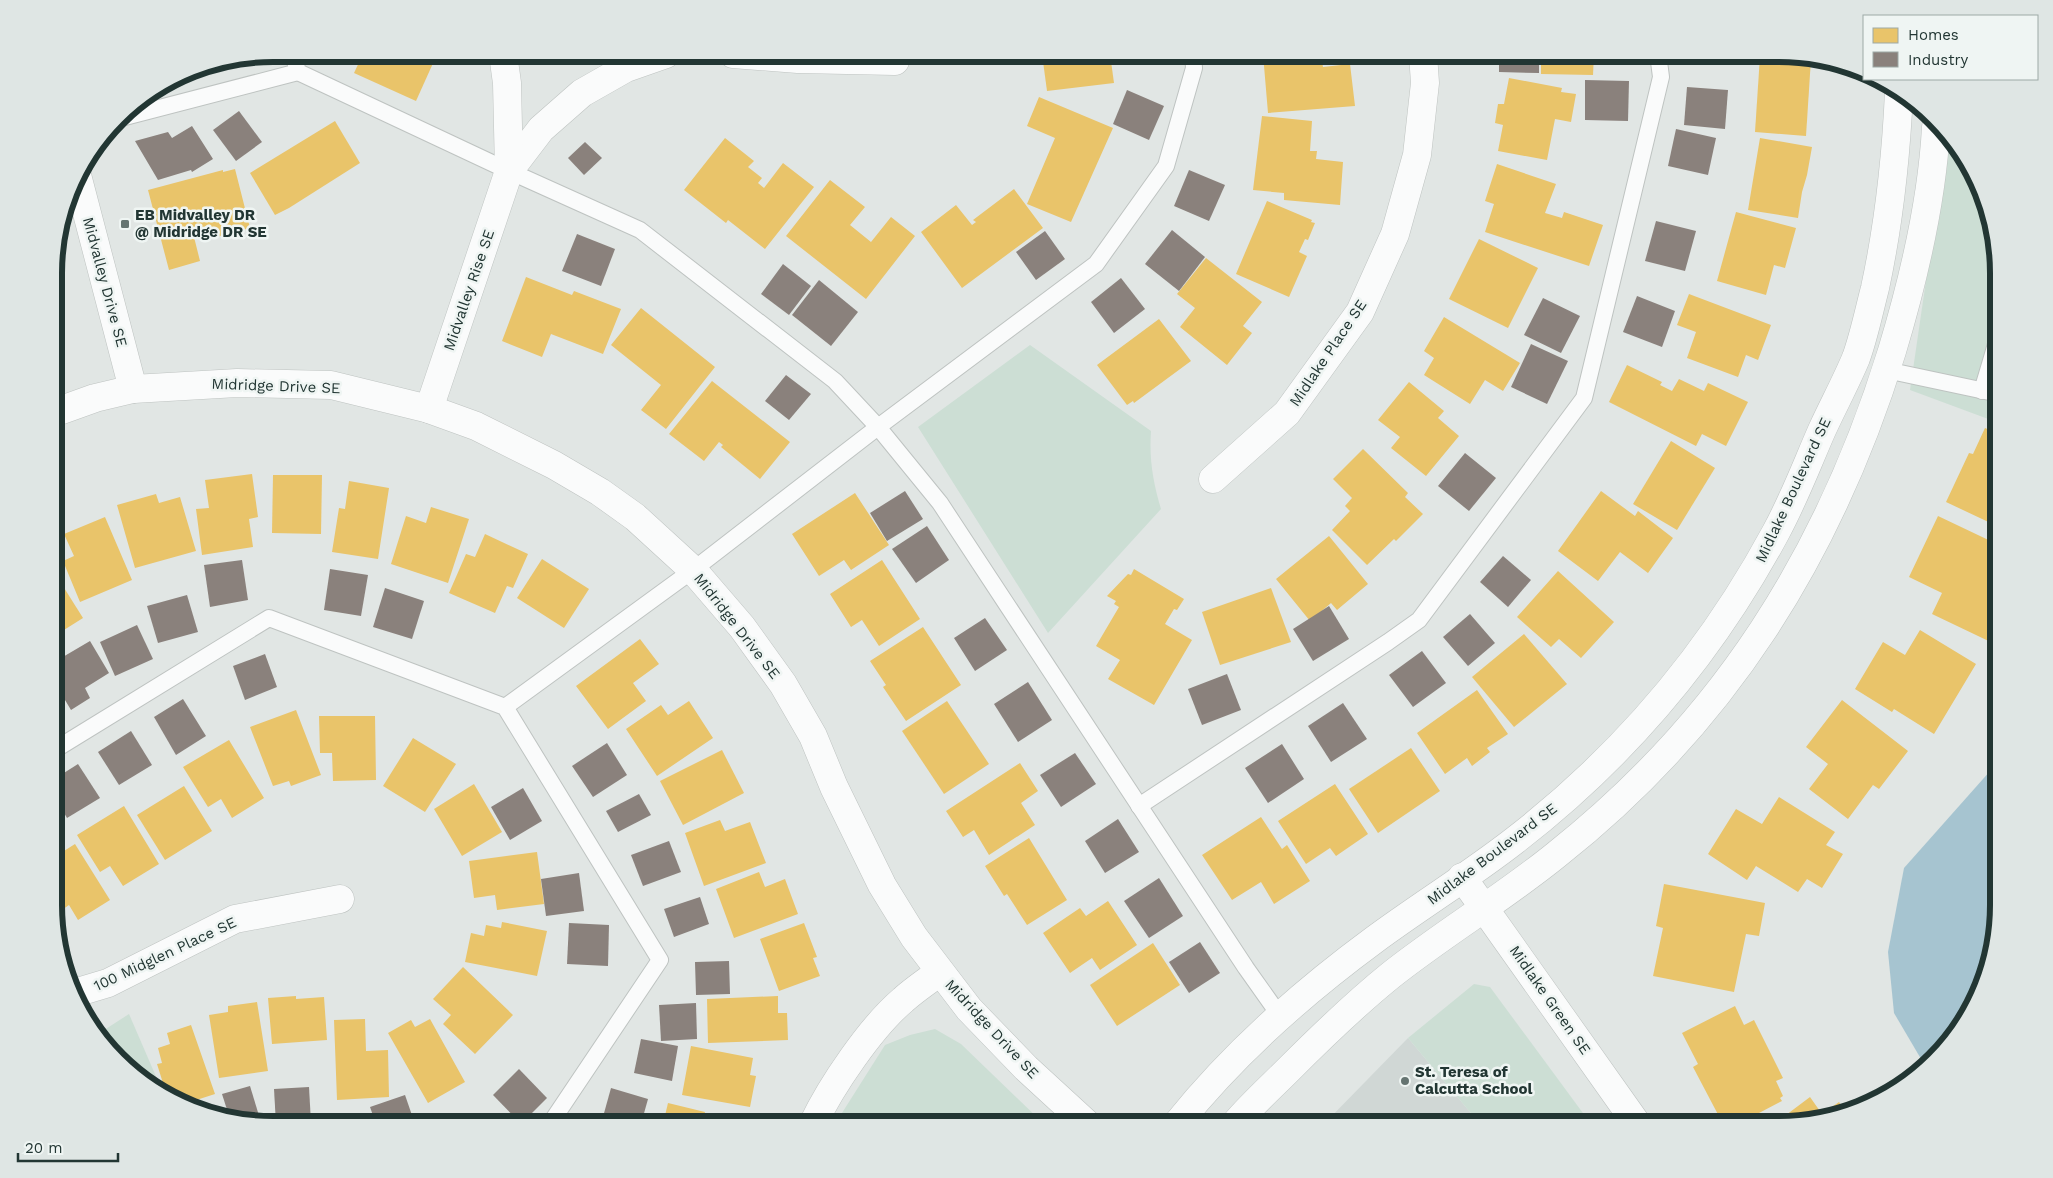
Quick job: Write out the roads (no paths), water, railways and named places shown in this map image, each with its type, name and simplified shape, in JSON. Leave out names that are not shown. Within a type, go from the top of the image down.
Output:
[{"type":"street","name":"Midvalley Rise SE","points":[[504,62],[509,171]]},
{"type":"street","name":"Midvalley Rise SE","points":[[429,409],[509,171],[541,129],[582,93],[626,68],[643,62]]},
{"type":"street","name":"Midlake Place SE","points":[[1213,479],[1287,413],[1360,312],[1395,234],[1417,155],[1425,83],[1424,62]]},
{"type":"street","name":"Midlake Boulevard SE","points":[[1184,1116],[1232,1062],[1280,1016],[1326,976],[1365,946],[1512,843],[1598,770],[1646,720],[1684,676],[1724,621],[1750,580],[1778,529],[1856,358],[1871,306],[1883,253],[1897,146],[1899,99]]},
{"type":"street","points":[[1243,1116],[1326,1032],[1391,975],[1555,856],[1605,815],[1651,770],[1735,672],[1772,617],[1816,542],[1837,500],[1863,438],[1904,312],[1919,254],[1929,195],[1936,131]]},
{"type":"street","name":"Midvalley Drive SE","points":[[81,189],[133,389]]},
{"type":"street","points":[[1856,358],[1886,370]]},
{"type":"street","name":"Midridge Drive SE","points":[[62,410],[95,398],[133,389],[238,383],[331,385],[429,409],[476,426],[600,492],[635,517],[693,570],[742,628],[783,684],[813,736],[834,787],[882,885],[914,936],[969,1009],[1026,1068],[1078,1116]]},
{"type":"street","name":"Midlake Green SE","points":[[1462,877],[1631,1116]]},
{"type":"street","name":"100 Midglen Place SE","points":[[81,991],[108,983],[235,919],[340,898]]},
{"type":"street","points":[[816,1116],[868,1037],[902,1000],[940,972]]},
{"type":"lane","points":[[295,62],[298,72]]},
{"type":"lane","points":[[505,707],[693,570],[878,427],[1096,264],[1166,166],[1194,68],[1194,62]]},
{"type":"lane","points":[[1139,806],[1419,620],[1584,398],[1661,77],[1659,62]]},
{"type":"lane","points":[[135,114],[298,72],[640,230],[834,381],[878,427],[940,503],[1246,968],[1280,1016]]},
{"type":"lane","points":[[1982,391],[1990,364]]},
{"type":"lane","points":[[1886,370],[1990,392]]},
{"type":"lane","points":[[62,745],[268,618],[505,707],[660,960],[555,1116]]},
{"type":"water","points":[[1990,771],[1990,919],[1983,959],[1969,998],[1955,1022],[1922,1060],[1894,1013],[1888,952],[1904,868]]},
{"type":"place","name":"EB Midvalley DR @ Midridge DR SE","points":[[125,224]]},
{"type":"place","name":"St. Teresa of Calcutta School","points":[[1405,1081]]}]
